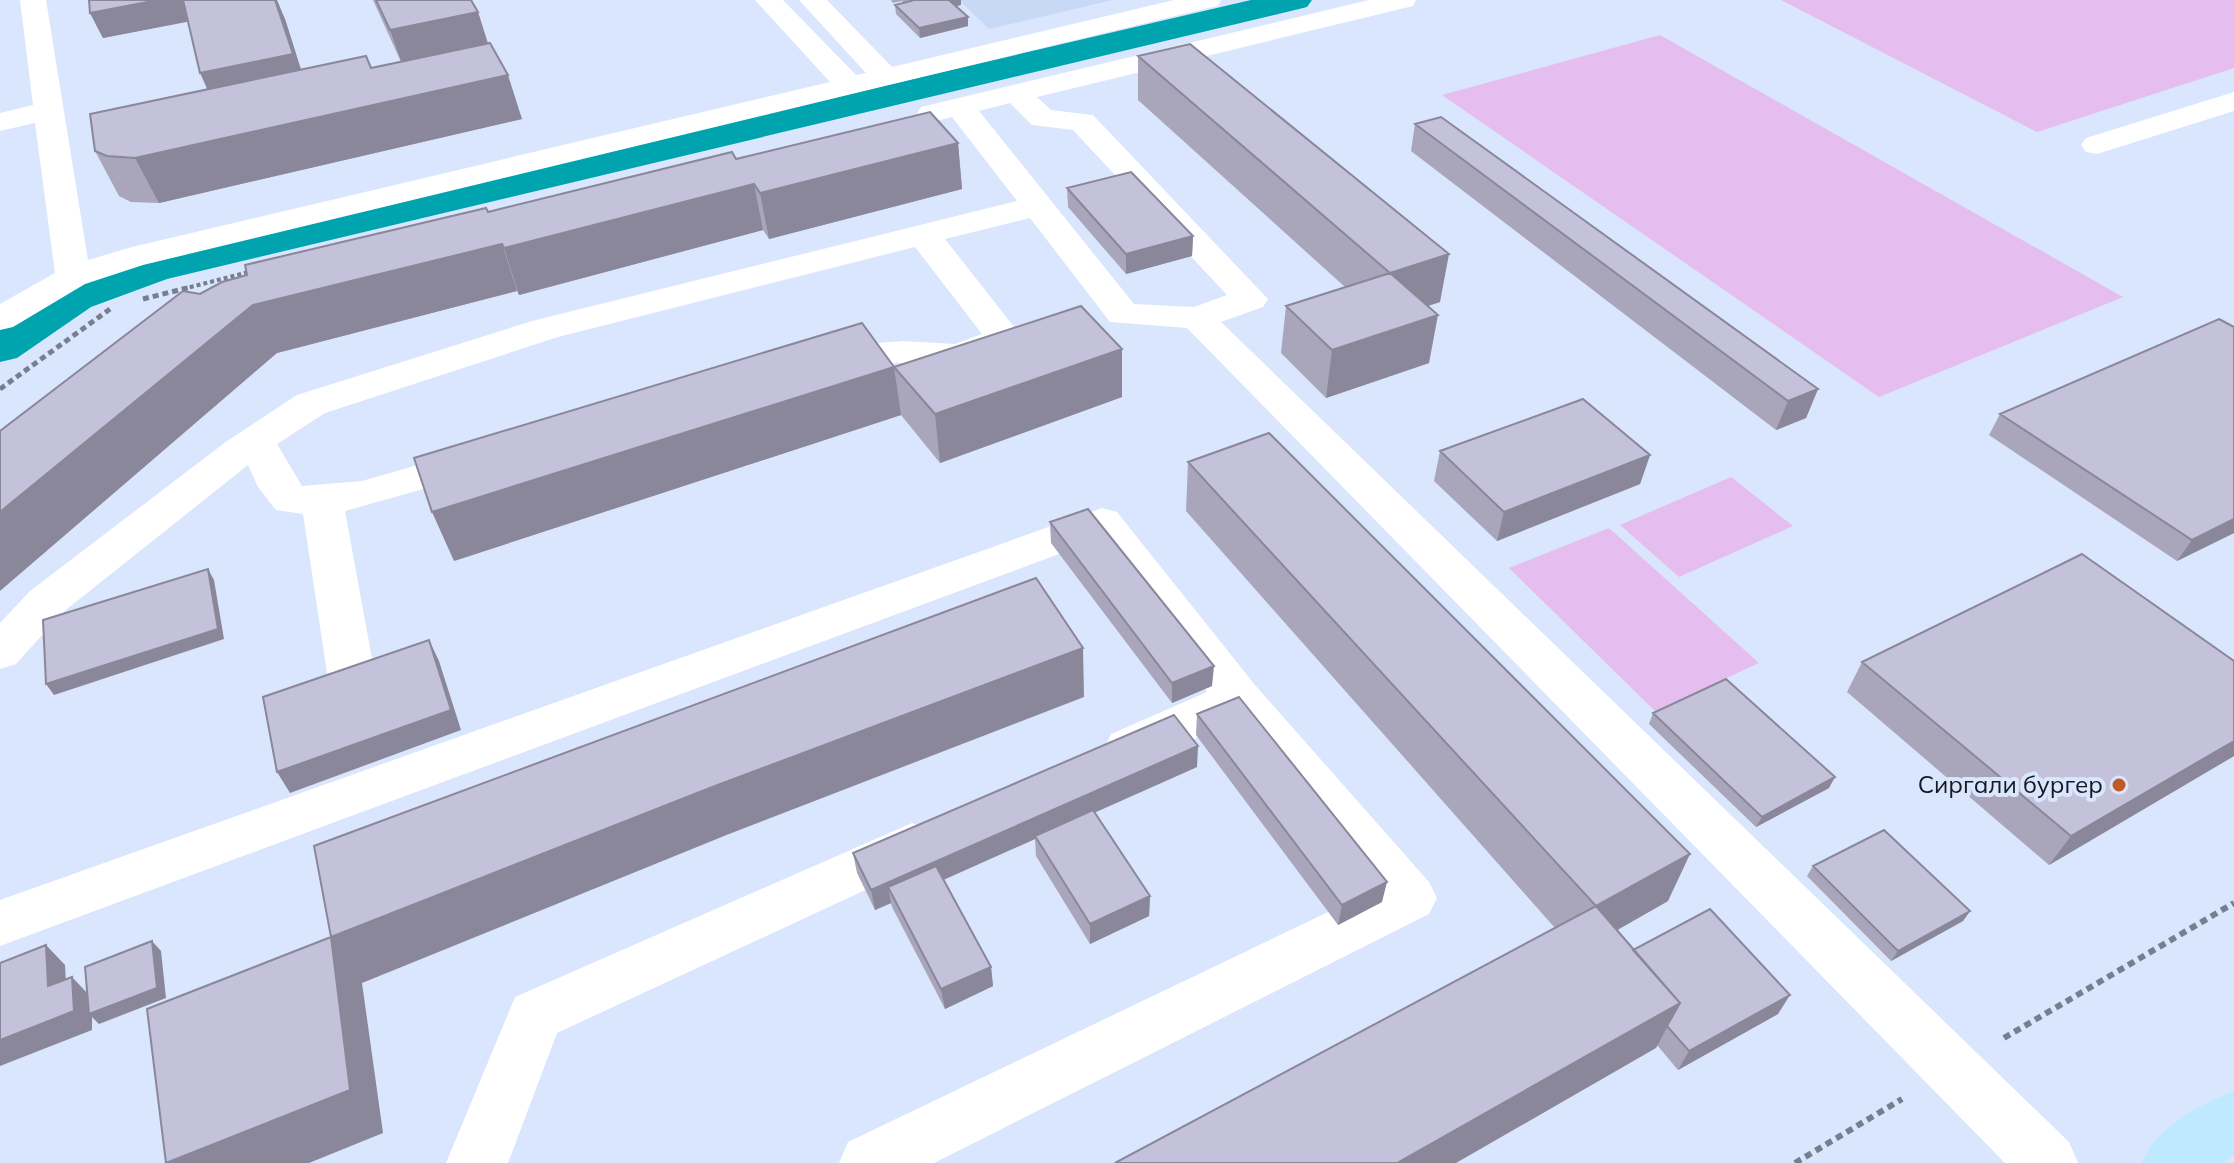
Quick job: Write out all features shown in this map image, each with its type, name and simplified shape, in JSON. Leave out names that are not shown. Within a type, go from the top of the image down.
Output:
[{"type":"main road","points":[[2172,1163],[2234,1120]]},
{"type":"street","points":[[768,0],[850,86]]},
{"type":"street","points":[[812,0],[886,77]]},
{"type":"street","points":[[0,319],[73,277],[132,257],[1208,0]]},
{"type":"street","points":[[900,121],[1403,0]]},
{"type":"street","points":[[27,17],[48,111],[73,277]]},
{"type":"street","points":[[1016,93],[1043,119],[1082,121],[1250,299],[1197,318],[1123,314],[1078,322]]},
{"type":"street","points":[[2097,145],[2234,101]]},
{"type":"street","points":[[959,106],[1123,314]]},
{"type":"street","points":[[0,122],[48,111]]},
{"type":"street","points":[[0,652],[46,602],[241,450],[311,404],[545,329],[1037,206]]},
{"type":"street","points":[[794,365],[825,356],[903,352],[960,356],[1019,334],[923,234]]},
{"type":"street","points":[[1197,318],[2047,1163]]},
{"type":"street","points":[[241,450],[263,453],[279,487],[291,500],[322,502],[357,497],[508,452]]},
{"type":"street","points":[[322,502],[353,686]]},
{"type":"street","points":[[0,923],[1102,522],[1238,698],[1410,898],[870,1163]]},
{"type":"street","points":[[1080,769],[1238,698]]},
{"type":"street","points":[[477,1163],[535,1015],[951,827]]},
{"type":"path","points":[[134,301],[254,271]]},
{"type":"path","points":[[0,389],[98,316],[121,306]]},
{"type":"path","points":[[1795,1163],[2234,903]]},
{"type":"shaded area","points":[[959,0],[1113,0],[989,29]]},
{"type":"shaded area","points":[[1781,0],[2234,0],[2234,68],[2037,132]]},
{"type":"shaded area","points":[[1660,35],[2123,297],[1879,397],[1442,95]]},
{"type":"shaded area","points":[[1731,477],[1793,526],[1679,577],[1620,525]]},
{"type":"shaded area","points":[[1609,528],[1759,663],[1655,711],[1509,568]]},
{"type":"building","points":[[89,0],[158,0],[90,13]]},
{"type":"building","points":[[183,0],[275,0],[293,54],[200,73]]},
{"type":"building","points":[[376,0],[471,0],[478,12],[390,30]]},
{"type":"building","points":[[910,0],[949,0],[968,17],[919,28],[895,5]]},
{"type":"building","points":[[490,43],[508,75],[135,158],[107,156],[95,151],[90,114],[366,56],[371,68]]},
{"type":"building","points":[[1190,44],[1449,254],[1390,273],[1138,56]]},
{"type":"building","points":[[930,112],[958,143],[760,193],[754,184],[504,248],[502,244],[253,305],[0,512],[0,431],[183,291],[200,294],[222,282],[247,275],[245,265],[486,208],[488,212],[732,152],[736,159]]},
{"type":"building","points":[[1441,117],[1818,389],[1788,401],[1415,124]]},
{"type":"building","points":[[1131,172],[1193,236],[1126,254],[1067,188]]},
{"type":"building","points":[[1390,273],[1438,315],[1332,350],[1286,306]]},
{"type":"building","points":[[1081,306],[1122,349],[935,414],[894,367]]},
{"type":"building","points":[[2219,319],[2234,327],[2234,519],[2192,540],[2000,414]]},
{"type":"building","points":[[862,323],[894,367],[432,512],[414,458]]},
{"type":"building","points":[[1583,399],[1650,455],[1504,512],[1440,451]]},
{"type":"building","points":[[1269,433],[1690,854],[1596,906],[1188,462]]},
{"type":"building","points":[[1088,509],[1214,666],[1172,683],[1050,522]]},
{"type":"building","points":[[2082,554],[2234,661],[2234,741],[2071,836],[1862,662]]},
{"type":"building","points":[[208,569],[218,629],[46,684],[43,620]]},
{"type":"building","points":[[1036,578],[1083,648],[715,786],[331,937],[314,846]]},
{"type":"building","points":[[429,640],[451,710],[277,772],[263,697]]},
{"type":"building","points":[[1726,679],[1835,777],[1762,817],[1653,713]]},
{"type":"building","points":[[1239,697],[1387,882],[1342,905],[1197,714]]},
{"type":"building","points":[[1174,715],[1198,746],[871,890],[853,853]]},
{"type":"building","points":[[1093,810],[1150,896],[1090,924],[1035,836]]},
{"type":"building","points":[[1884,830],[1970,911],[1898,951],[1813,866]]},
{"type":"building","points":[[936,866],[991,967],[941,989],[888,887]]},
{"type":"building","points":[[1596,906],[1680,1003],[1397,1163],[1115,1163]]},
{"type":"building","points":[[1710,909],[1790,995],[1689,1051],[1667,1026],[1680,1003],[1633,950]]},
{"type":"building","points":[[331,937],[350,1090],[166,1163],[147,1009]]},
{"type":"building","points":[[152,941],[157,988],[89,1014],[85,967]]},
{"type":"building","points":[[46,945],[48,986],[72,977],[74,1011],[0,1040],[0,963]]},
{"type":"waterway","points":[[0,348],[75,297],[153,269],[1295,0]]},
{"type":"place","name":"Сиргали бургер","points":[[2119,785]]}]
